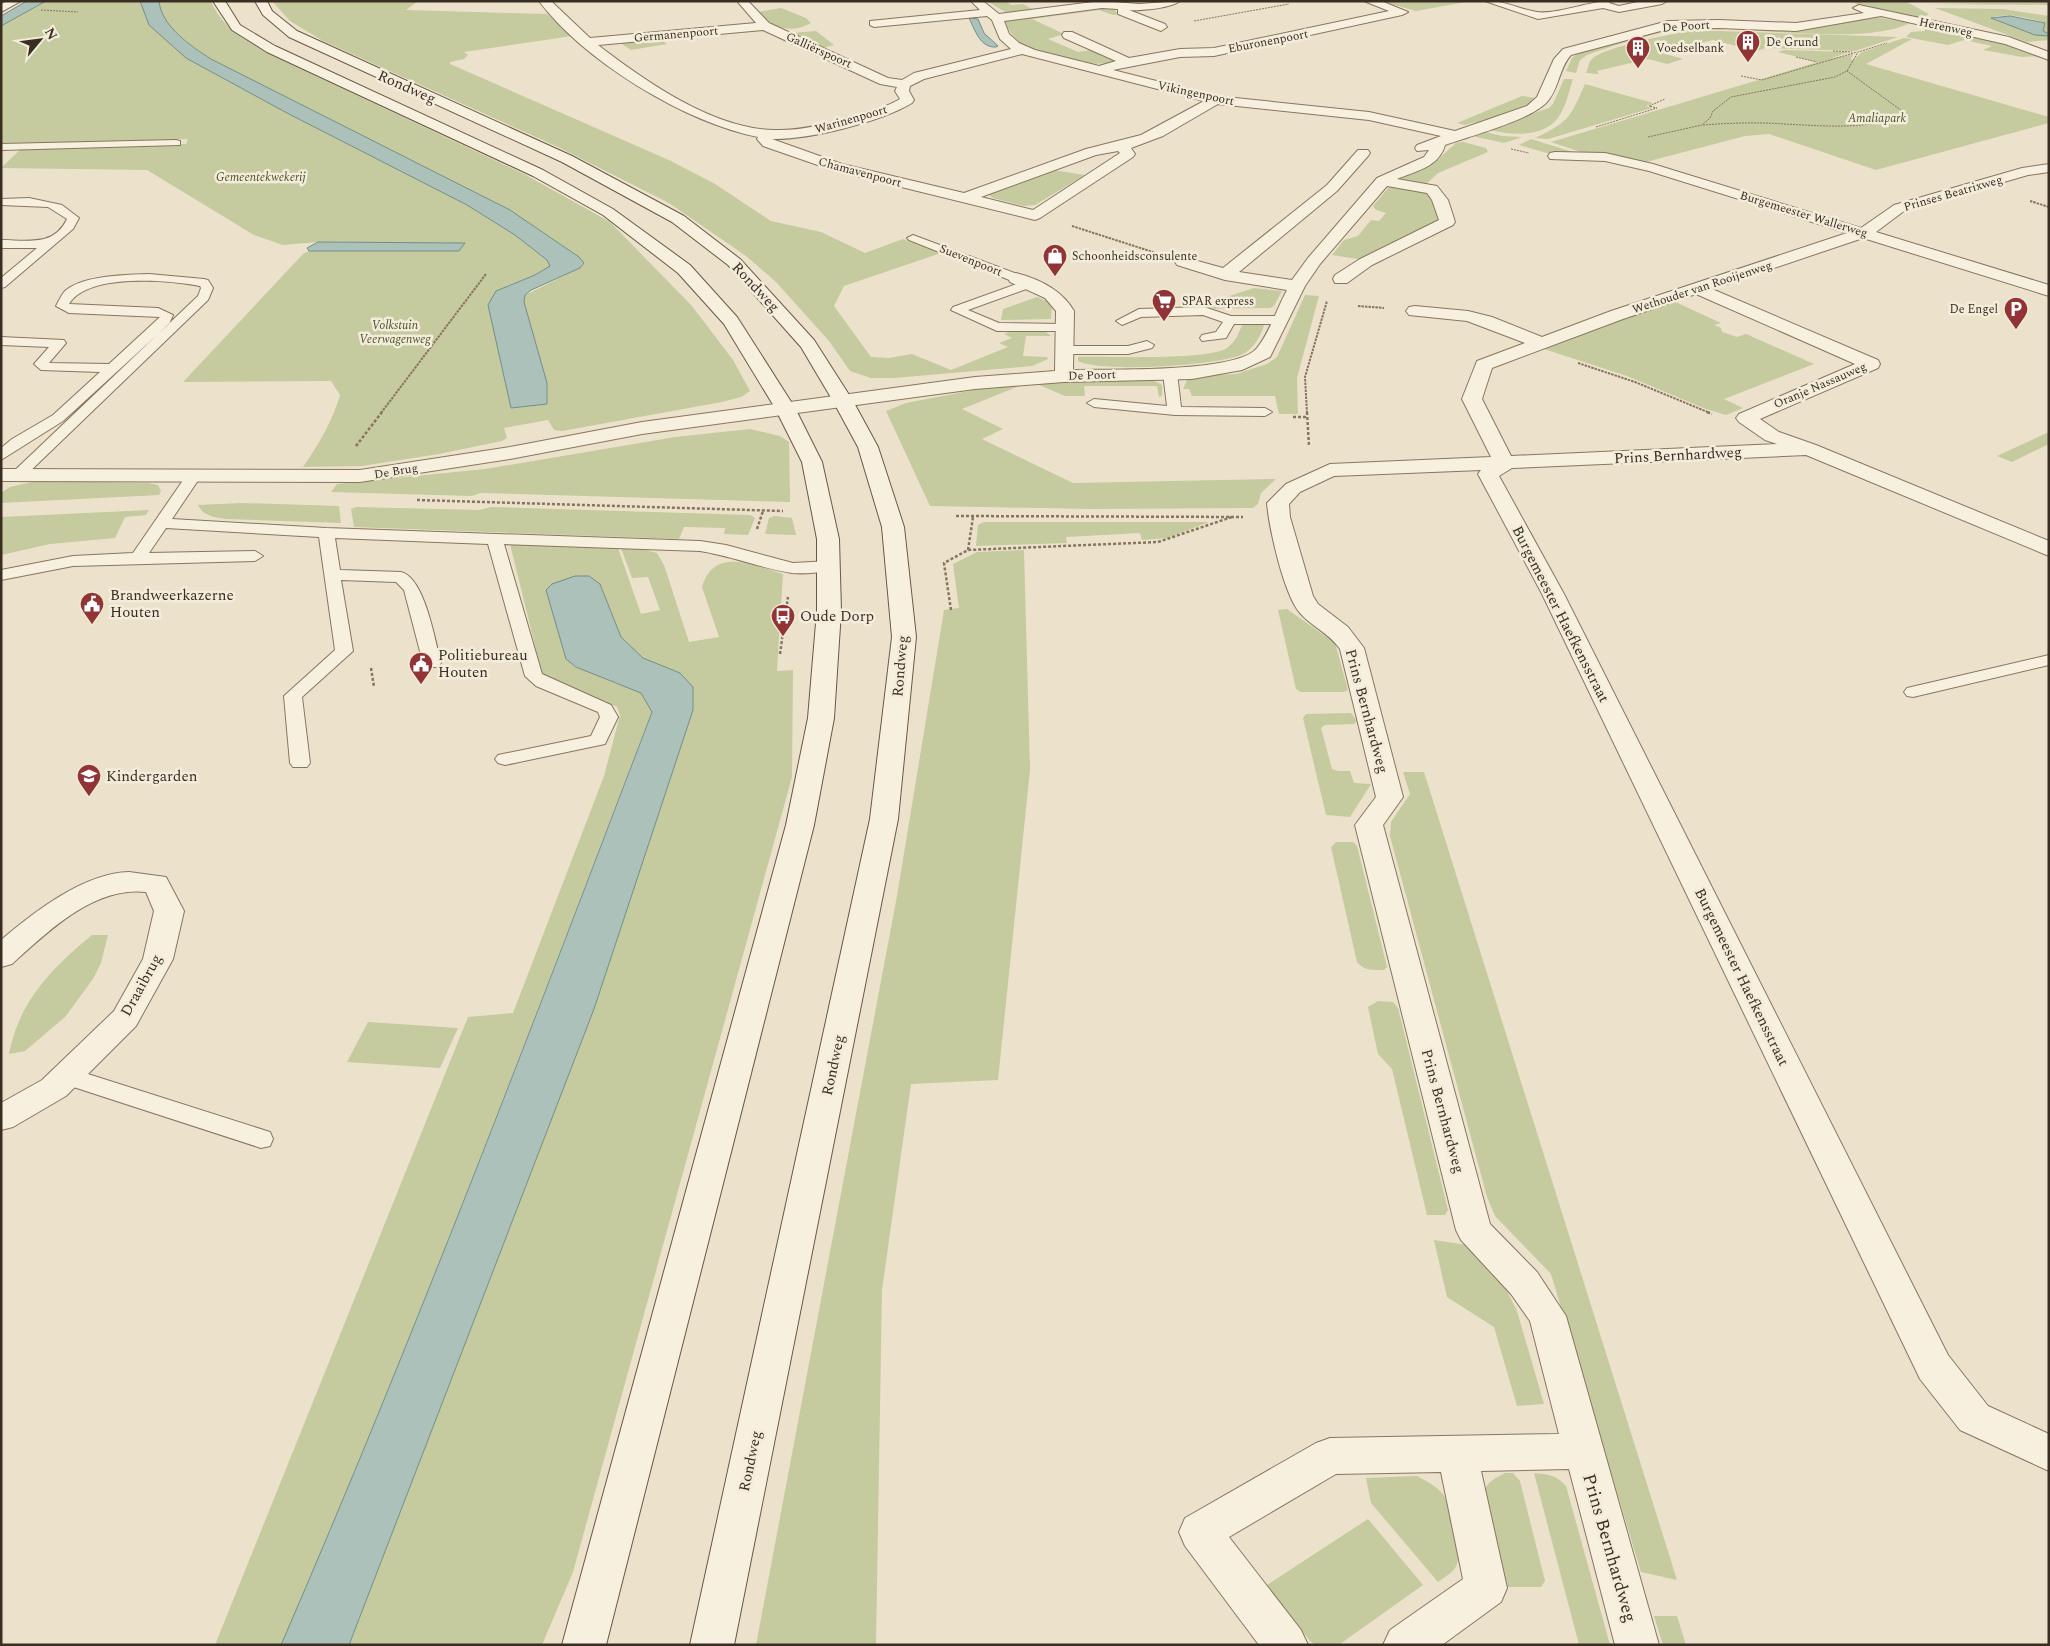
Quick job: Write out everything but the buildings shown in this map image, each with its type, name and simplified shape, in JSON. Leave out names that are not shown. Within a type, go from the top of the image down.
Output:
[{"type":"street","points":[[1,9],[16,1]]},
{"type":"street","name":"Rondweg","points":[[219,1],[236,27],[271,49],[538,173],[608,212],[684,269],[725,314],[785,408],[812,462],[828,539],[829,566],[829,611],[821,718],[800,825],[584,1645]]},
{"type":"street","name":"Rondweg","points":[[261,1],[267,13],[293,34],[567,159],[678,219],[734,262],[808,344],[843,401],[868,447],[893,527],[904,638],[884,819],[712,1645]]},
{"type":"street","name":"Warinenpoort","points":[[544,1],[564,24],[643,82],[686,107],[720,124],[738,130],[766,134],[816,130],[890,109],[907,100],[902,91],[904,84]]},
{"type":"street","name":"Galliërspoort","points":[[742,1],[765,26],[885,80],[904,84]]},
{"type":"street","name":"Vikingenpoort","points":[[976,1],[994,15],[1004,36],[1022,50],[1216,100],[1369,116],[1453,136]]},
{"type":"street","points":[[1025,1],[1046,12]]},
{"type":"street","points":[[874,23],[1046,12],[1106,3],[1139,7],[1175,1]]},
{"type":"street","name":"Eburonenpoort","points":[[1099,70],[1128,62],[1180,53],[1214,52],[1402,12],[1369,1]]},
{"type":"street","points":[[1490,1],[1538,16],[1603,3],[1619,9],[1662,1]]},
{"type":"street","points":[[1124,6],[1122,12],[1161,27]]},
{"type":"street","name":"De Poort","points":[[1767,26],[1855,7]]},
{"type":"street","name":"Herenweg","points":[[1855,7],[1878,14],[1929,16],[2009,41],[2049,56]]},
{"type":"street","name":"De Poort","points":[[785,408],[975,383],[1064,376],[1214,370],[1242,364],[1264,353],[1297,286],[1314,261],[1380,184],[1391,164],[1404,154],[1532,110],[1544,99],[1560,59],[1567,52],[1668,25],[1796,27],[1821,25],[1878,14]]},
{"type":"street","name":"Germanenpoort","points":[[586,42],[765,26]]},
{"type":"street","points":[[1068,35],[1128,62]]},
{"type":"street","points":[[904,84],[919,76],[1022,50]]},
{"type":"street","points":[[965,198],[1091,152],[1122,146],[1166,129],[1216,100]]},
{"type":"street","name":"Chamavenpoort","points":[[766,134],[764,139],[768,143],[838,168],[1035,215]]},
{"type":"street","name":"De Poort","points":[[1332,188],[1352,190],[1380,184],[1429,160],[1435,154],[1438,143]]},
{"type":"street","points":[[1035,215],[1128,154],[1122,146]]},
{"type":"street","points":[[1225,275],[1332,188],[1363,153]]},
{"type":"street","name":"Burgemeester Wallerweg","points":[[1555,156],[1605,157],[1653,168],[2049,291]]},
{"type":"street","name":"Prinses Beatrixweg","points":[[1864,233],[1899,208],[2027,171],[2049,168]]},
{"type":"street","name":"De Poort","points":[[1340,279],[1366,262],[1448,222],[1440,200],[1432,188],[1380,184]]},
{"type":"street","name":"Wethouder van Rooijenweg","points":[[1505,464],[1472,399],[1484,366],[1541,343],[1864,233]]},
{"type":"street","points":[[1183,262],[1225,275],[1297,286]]},
{"type":"street","name":"Suevenpoort","points":[[1022,281],[1055,296],[1065,311],[1063,328],[1064,376]]},
{"type":"street","name":"Oranje Nassauweg","points":[[1698,289],[1871,364],[1746,418],[1754,425]]},
{"type":"street","points":[[1415,311],[1468,316],[1486,321],[1541,343]]},
{"type":"street","name":"De Brug","points":[[10,475],[339,477],[392,472],[642,428],[785,408]]},
{"type":"street","points":[[1754,425],[1772,436],[1809,449]]},
{"type":"street","name":"Prins Bernhardweg","points":[[1638,1645],[1583,1451],[1548,1316],[1524,1283],[1474,1230],[1369,825],[1390,797],[1352,648],[1340,632],[1309,609],[1301,596],[1279,516],[1278,503],[1293,488],[1330,470],[1505,464],[1809,449],[2049,549]]},
{"type":"street","name":"Burgemeester Haefkensstraat","points":[[1505,464],[1488,474],[1553,594],[1934,1367],[1974,1418],[2049,1453]]},
{"type":"street","name":"Draaibrug","points":[[1,956],[33,928],[87,895],[123,882],[156,884],[169,911],[158,959],[125,1018],[54,1088],[1,1118]]},
{"type":"street","points":[[1286,1645],[1200,1532],[1330,1456],[1458,1455],[1583,1451]]},
{"type":"street","points":[[1405,1645],[1486,1588],[1458,1455]]},
{"type":"lane","points":[[1,147],[176,142]]},
{"type":"lane","points":[[1,202],[51,205],[68,211],[73,218],[69,227],[1,284]]},
{"type":"lane","name":"Suevenpoort","points":[[913,238],[1022,281]]},
{"type":"lane","points":[[1,244],[49,244]]},
{"type":"lane","points":[[1,456],[17,442],[58,418],[164,320],[167,314],[158,312],[69,309],[62,306],[63,300],[71,292],[93,282],[120,279],[191,280],[204,283],[207,288],[204,296],[10,475]]},
{"type":"lane","name":"Suevenpoort","points":[[1022,281],[957,310],[997,327],[1063,328]]},
{"type":"lane","points":[[1122,322],[1139,313],[1204,311],[1230,320],[1279,320]]},
{"type":"lane","points":[[1207,338],[1221,335],[1230,320]]},
{"type":"lane","points":[[1,341],[59,343],[43,360],[41,364],[46,367],[111,368]]},
{"type":"lane","points":[[1063,350],[1104,346],[1128,350],[1147,345]]},
{"type":"lane","points":[[1170,373],[1175,410]]},
{"type":"lane","points":[[1094,403],[1175,410],[1265,412]]},
{"type":"lane","points":[[138,558],[193,476]]},
{"type":"lane","points":[[161,523],[326,533],[700,546],[726,550],[793,568],[829,566]]},
{"type":"lane","points":[[300,763],[293,696],[344,651],[326,533]]},
{"type":"lane","points":[[495,539],[534,676],[542,682],[605,709],[609,717],[598,740],[505,759]]},
{"type":"lane","points":[[1,575],[73,561],[255,556]]},
{"type":"lane","points":[[333,575],[401,576],[412,589],[432,663]]},
{"type":"lane","points":[[1913,692],[2049,660]]},
{"type":"lane","points":[[66,1076],[261,1139]]},
{"type":"path","points":[[38,10],[78,12]]},
{"type":"path","points":[[1740,76],[1762,80],[1903,38],[1900,29],[1929,16]]},
{"type":"path","points":[[1702,126],[1710,118],[1713,111],[1731,97],[1825,80],[1846,71],[1858,52]]},
{"type":"path","points":[[1605,157],[1609,151],[1624,144],[1702,126],[1751,123],[1859,125],[1887,122],[1903,116],[1902,111],[1846,71]]},
{"type":"path","points":[[1508,148],[1515,145]]},
{"type":"path","points":[[1035,215],[1183,262]]},
{"type":"path","points":[[339,477],[350,454],[486,274]]},
{"type":"path","points":[[1311,478],[1305,377],[1327,302],[1340,279]]},
{"type":"path","points":[[1327,302],[1336,303]]},
{"type":"path","points":[[1354,305],[1415,311]]},
{"type":"path","points":[[1541,343],[1544,351],[1635,382],[1732,422],[1754,425]]},
{"type":"path","points":[[476,502],[783,511]]},
{"type":"path","points":[[757,530],[764,511]]},
{"type":"path","points":[[956,516],[1279,516]]},
{"type":"path","points":[[968,550],[973,517]]},
{"type":"path","points":[[951,610],[944,563],[968,550],[1158,542],[1232,517]]},
{"type":"green space","points":[[46,1],[140,1],[149,25],[186,58],[287,113],[467,205],[515,235],[547,260],[550,266],[535,275],[507,286],[511,408],[547,404],[524,302],[525,295],[580,268],[579,257],[510,210],[211,59],[187,42],[171,27],[165,19],[159,1],[211,1],[221,19],[228,26],[269,54],[524,174],[610,222],[692,306],[733,360],[750,391],[741,397],[722,402],[562,431],[554,430],[548,420],[504,428],[507,438],[502,441],[439,454],[362,466],[303,467],[324,432],[340,395],[331,381],[183,382],[303,254],[309,251],[459,251],[465,243],[318,242],[283,245],[254,235],[147,170],[1,168],[22,148],[186,144],[188,139],[1,144],[1,26]]},
{"type":"green space","points":[[272,1],[418,1],[406,10],[547,14],[572,36],[464,52],[468,55],[464,59],[450,62],[450,64],[671,161],[715,184],[771,221],[821,232],[865,253],[903,239],[941,253],[844,286],[834,306],[871,357],[889,358],[912,354],[951,370],[1008,347],[999,343],[1012,338],[1004,334],[1035,329],[1051,336],[1026,336],[1023,356],[1047,357],[1048,359],[1032,366],[894,378],[871,378],[850,371],[829,341],[776,282],[746,256],[669,203],[558,147],[323,41],[290,21]]},
{"type":"green space","points":[[987,1],[1004,1],[1012,5],[1023,4],[1036,11],[1007,13]]},
{"type":"green space","points":[[1380,1],[1466,1],[1466,2],[1416,11]]},
{"type":"green space","points":[[1851,1],[1905,1],[1929,14],[1921,19],[1861,6]]},
{"type":"green space","points":[[2049,2],[2049,5],[1925,4]]},
{"type":"green space","points":[[781,8],[806,18],[811,23],[804,27],[782,28],[769,22],[758,12]]},
{"type":"green space","points":[[1102,8],[1117,9],[1115,11],[1121,14],[1113,15],[1099,10],[1032,19],[1064,34],[1048,39],[1078,52],[1091,50],[1117,59],[1107,63],[1083,63],[1045,55],[1018,41],[1004,22],[1008,20]]},
{"type":"green space","points":[[1935,8],[2003,9],[2049,16],[2049,34],[2043,32],[2045,23],[2039,21],[2011,16],[1991,18],[2035,35],[2049,36],[2049,40],[2027,42]]},
{"type":"green space","points":[[1875,17],[1910,23],[1891,30],[1840,34],[1705,28],[1675,30],[1630,41],[1587,55],[1580,60],[1576,73],[1566,71],[1572,58],[1578,53],[1660,30],[1680,27],[1782,28]]},
{"type":"green space","points":[[1928,26],[1992,38],[2040,56],[2022,57],[1983,50],[1992,46],[1964,40],[1948,45],[1906,37],[1911,32],[1925,31],[1924,28]]},
{"type":"green space","points":[[816,31],[834,45],[823,48],[792,33]]},
{"type":"green space","points":[[1690,31],[1898,37],[1855,51],[1766,48],[1757,51],[1713,40],[1662,53],[1683,59],[1667,64],[1648,59],[1597,71],[1599,74],[1586,73],[1592,59],[1599,54],[1638,42]]},
{"type":"green space","points":[[658,37],[667,44],[631,50],[617,41]]},
{"type":"green space","name":"Amaliapark","points":[[1904,38],[1912,39],[1866,64],[2049,117],[2049,123],[1876,170],[1769,134],[1745,136],[1642,163],[1587,154],[1551,142],[1818,62],[1778,52],[1784,50],[1849,52],[1829,59],[1853,54],[1851,59],[1853,60],[1862,52]]},
{"type":"green space","points":[[1564,79],[1573,79],[1566,101],[1555,122],[1547,128],[1537,132],[1516,134],[1486,129],[1549,108],[1553,104]]},
{"type":"green space","points":[[1585,84],[1653,103],[1646,106],[1652,108],[1548,139],[1535,138],[1555,128],[1567,118],[1576,105]]},
{"type":"green space","points":[[1522,96],[1535,98],[1523,108],[1514,112],[1465,125],[1457,123]]},
{"type":"green space","points":[[1482,131],[1502,136],[1522,137],[1504,143],[1472,136]]},
{"type":"green space","points":[[1531,139],[1576,153],[1547,153],[1519,145]]},
{"type":"green space","points":[[1463,142],[1486,148],[1488,152],[1438,173],[1425,185],[1397,180],[1436,161],[1456,143]]},
{"type":"green space","points":[[1052,170],[1085,175],[1035,205],[1024,206],[993,198],[988,194]]},
{"type":"green space","points":[[1389,187],[1429,193],[1443,219],[1364,260],[1332,255],[1344,240],[1358,236],[1371,220],[1379,221],[1386,213],[1376,210],[1373,206]]},
{"type":"green space","points":[[1254,288],[1282,291],[1274,306],[1270,308],[1169,309],[1214,301]]},
{"type":"green space","points":[[1305,295],[1319,296],[1297,378],[1298,414],[1279,414],[1275,396],[1192,396],[1189,389],[1183,389],[1187,380],[1199,376],[1236,374],[1267,364],[1277,357]]},
{"type":"green space","points":[[1037,297],[1052,303],[1051,319],[1001,320],[1003,309]]},
{"type":"green space","points":[[1671,300],[1721,323],[1714,325],[1721,328],[1722,332],[1737,337],[1746,334],[1814,364],[1724,399],[1743,408],[1726,415],[1706,409],[1627,376],[1544,349]]},
{"type":"green space","points":[[1259,322],[1264,325],[1254,344],[1245,353],[1232,358],[1188,364],[1134,367],[1090,365],[1078,361],[1078,357],[1156,357],[1199,355],[1216,352],[1227,348],[1233,343],[1243,323]]},
{"type":"green space","points":[[1149,378],[1162,385],[1162,396],[1159,397],[1157,386],[1084,386],[1085,396],[1065,396],[1037,384],[1022,385],[962,409],[1003,429],[982,439],[1073,483],[1276,479],[1261,493],[1258,504],[1253,508],[1090,509],[930,506],[886,411],[906,403],[1016,382]]},
{"type":"green space","points":[[750,429],[780,436],[789,442],[790,502],[480,493],[472,496],[331,492],[337,484],[485,469],[675,437]]},
{"type":"green space","points":[[2049,432],[2049,444],[2012,462],[1997,456]]},
{"type":"green space","points":[[36,481],[148,483],[158,485],[161,491],[159,495],[1,503],[2,492],[10,487]]},
{"type":"green space","points":[[242,503],[339,506],[341,523],[225,519],[206,514],[198,505]]},
{"type":"green space","points":[[357,507],[479,510],[491,507],[750,515],[755,518],[748,535],[724,534],[725,528],[684,527],[679,539],[354,527],[351,509]]},
{"type":"green space","points":[[149,510],[146,515],[125,517],[115,538],[50,544],[1,555],[1,517]]},
{"type":"green space","points":[[774,516],[792,518],[796,535],[765,534],[769,518]]},
{"type":"green space","points":[[984,522],[1209,522],[1167,538],[1142,540],[1140,533],[1066,537],[1067,543],[976,546],[978,525]]},
{"type":"green space","points":[[510,544],[618,548],[641,614],[660,610],[648,577],[632,578],[621,548],[642,549],[657,553],[664,565],[689,642],[719,637],[702,587],[708,574],[716,566],[726,562],[736,562],[783,574],[777,671],[793,670],[792,777],[573,1572],[542,1645],[349,1645],[594,1009],[680,673],[643,658],[621,637],[600,584],[576,667],[641,693],[652,711],[425,1297],[281,1645],[215,1645],[468,1017],[513,1013],[604,776],[620,715],[617,707],[542,674]]},
{"type":"green space","points":[[1024,550],[1030,770],[998,1080],[911,1084],[882,1290],[876,1645],[756,1645],[897,896],[944,610],[959,608],[953,564],[977,552]]},
{"type":"green space","points":[[1287,609],[1335,643],[1348,690],[1344,692],[1301,692],[1296,689],[1278,610]]},
{"type":"green space","points":[[1351,713],[1357,721],[1354,724],[1325,725],[1321,728],[1332,769],[1350,771],[1354,783],[1371,784],[1350,817],[1326,815],[1303,718],[1306,714]]},
{"type":"green space","points":[[1403,772],[1424,772],[1677,1580],[1641,1572],[1551,1274],[1495,1216],[1487,1197],[1390,836],[1391,822],[1410,794]]},
{"type":"green space","points":[[1336,842],[1353,842],[1357,846],[1387,967],[1384,970],[1372,970],[1357,962],[1331,847]]},
{"type":"green space","points":[[92,935],[108,935],[101,963],[93,979],[65,1017],[25,1051],[9,1054],[21,1018],[39,987],[64,960]]},
{"type":"green space","points":[[1378,1001],[1393,1002],[1398,1008],[1448,1210],[1445,1215],[1427,1215],[1392,1069],[1378,1054],[1368,1007]]},
{"type":"green space","points":[[368,1022],[458,1028],[440,1068],[347,1062]]},
{"type":"green space","points":[[1434,1240],[1467,1245],[1507,1291],[1517,1311],[1544,1404],[1517,1406],[1494,1327],[1447,1297]]},
{"type":"green space","points":[[1505,1473],[1513,1473],[1520,1481],[1545,1581],[1541,1587],[1507,1587],[1499,1579],[1483,1495],[1486,1487],[1491,1482]]},
{"type":"green space","points":[[1534,1473],[1559,1479],[1566,1486],[1610,1645],[1579,1645]]},
{"type":"green space","points":[[1417,1476],[1433,1485],[1442,1493],[1448,1505],[1453,1525],[1458,1554],[1457,1564],[1451,1573],[1438,1582],[1371,1503],[1366,1478]]},
{"type":"green space","points":[[1368,1519],[1423,1585],[1340,1644],[1316,1645],[1310,1641],[1267,1585]]},
{"type":"green space","points":[[1654,1616],[1677,1616],[1686,1645],[1663,1645]]},
{"type":"water","points":[[27,1],[46,1],[1,26],[1,16]]},
{"type":"water","points":[[140,1],[159,1],[165,19],[171,27],[187,42],[211,59],[510,210],[579,257],[584,263],[580,268],[531,290],[525,295],[524,302],[547,383],[547,404],[511,408],[488,305],[496,291],[535,275],[550,266],[547,260],[515,235],[467,205],[287,113],[186,58],[149,25]]},
{"type":"water","points":[[2010,16],[2045,23],[2043,31],[2049,34],[2049,36],[2035,35],[1991,18]]},
{"type":"water","points":[[969,18],[978,19],[984,33],[998,46],[990,47],[986,45],[976,33]]},
{"type":"water","points":[[318,242],[465,243],[459,251],[309,251],[307,248]]},
{"type":"water","points":[[575,576],[589,576],[600,584],[621,637],[643,658],[680,673],[693,687],[693,710],[594,1009],[349,1645],[281,1645],[425,1297],[652,712],[641,693],[576,667],[566,659],[546,590],[552,584]]},
{"type":"place","name":"De Grund","points":[[1748,63]]},
{"type":"place","name":"Voedselbank","points":[[1638,69]]},
{"type":"place","name":"Schoonheidsconsulente","points":[[1055,277]]},
{"type":"place","name":"SPAR express","points":[[1164,322]]},
{"type":"place","name":"De Engel","points":[[2016,330]]},
{"type":"place","name":"Brandweerkazerne Houten","points":[[92,625]]},
{"type":"place","name":"Oude Dorp","points":[[783,637]]},
{"type":"place","name":"Politiebureau Houten","points":[[421,685]]},
{"type":"place","name":"Kindergarden","points":[[89,797]]},
{"type":"park label","name":"Gemeentekwekerij","points":[[261,177]]},
{"type":"park label","name":"Volkstuin Veerwagenweg","points":[[395,332]]}]
